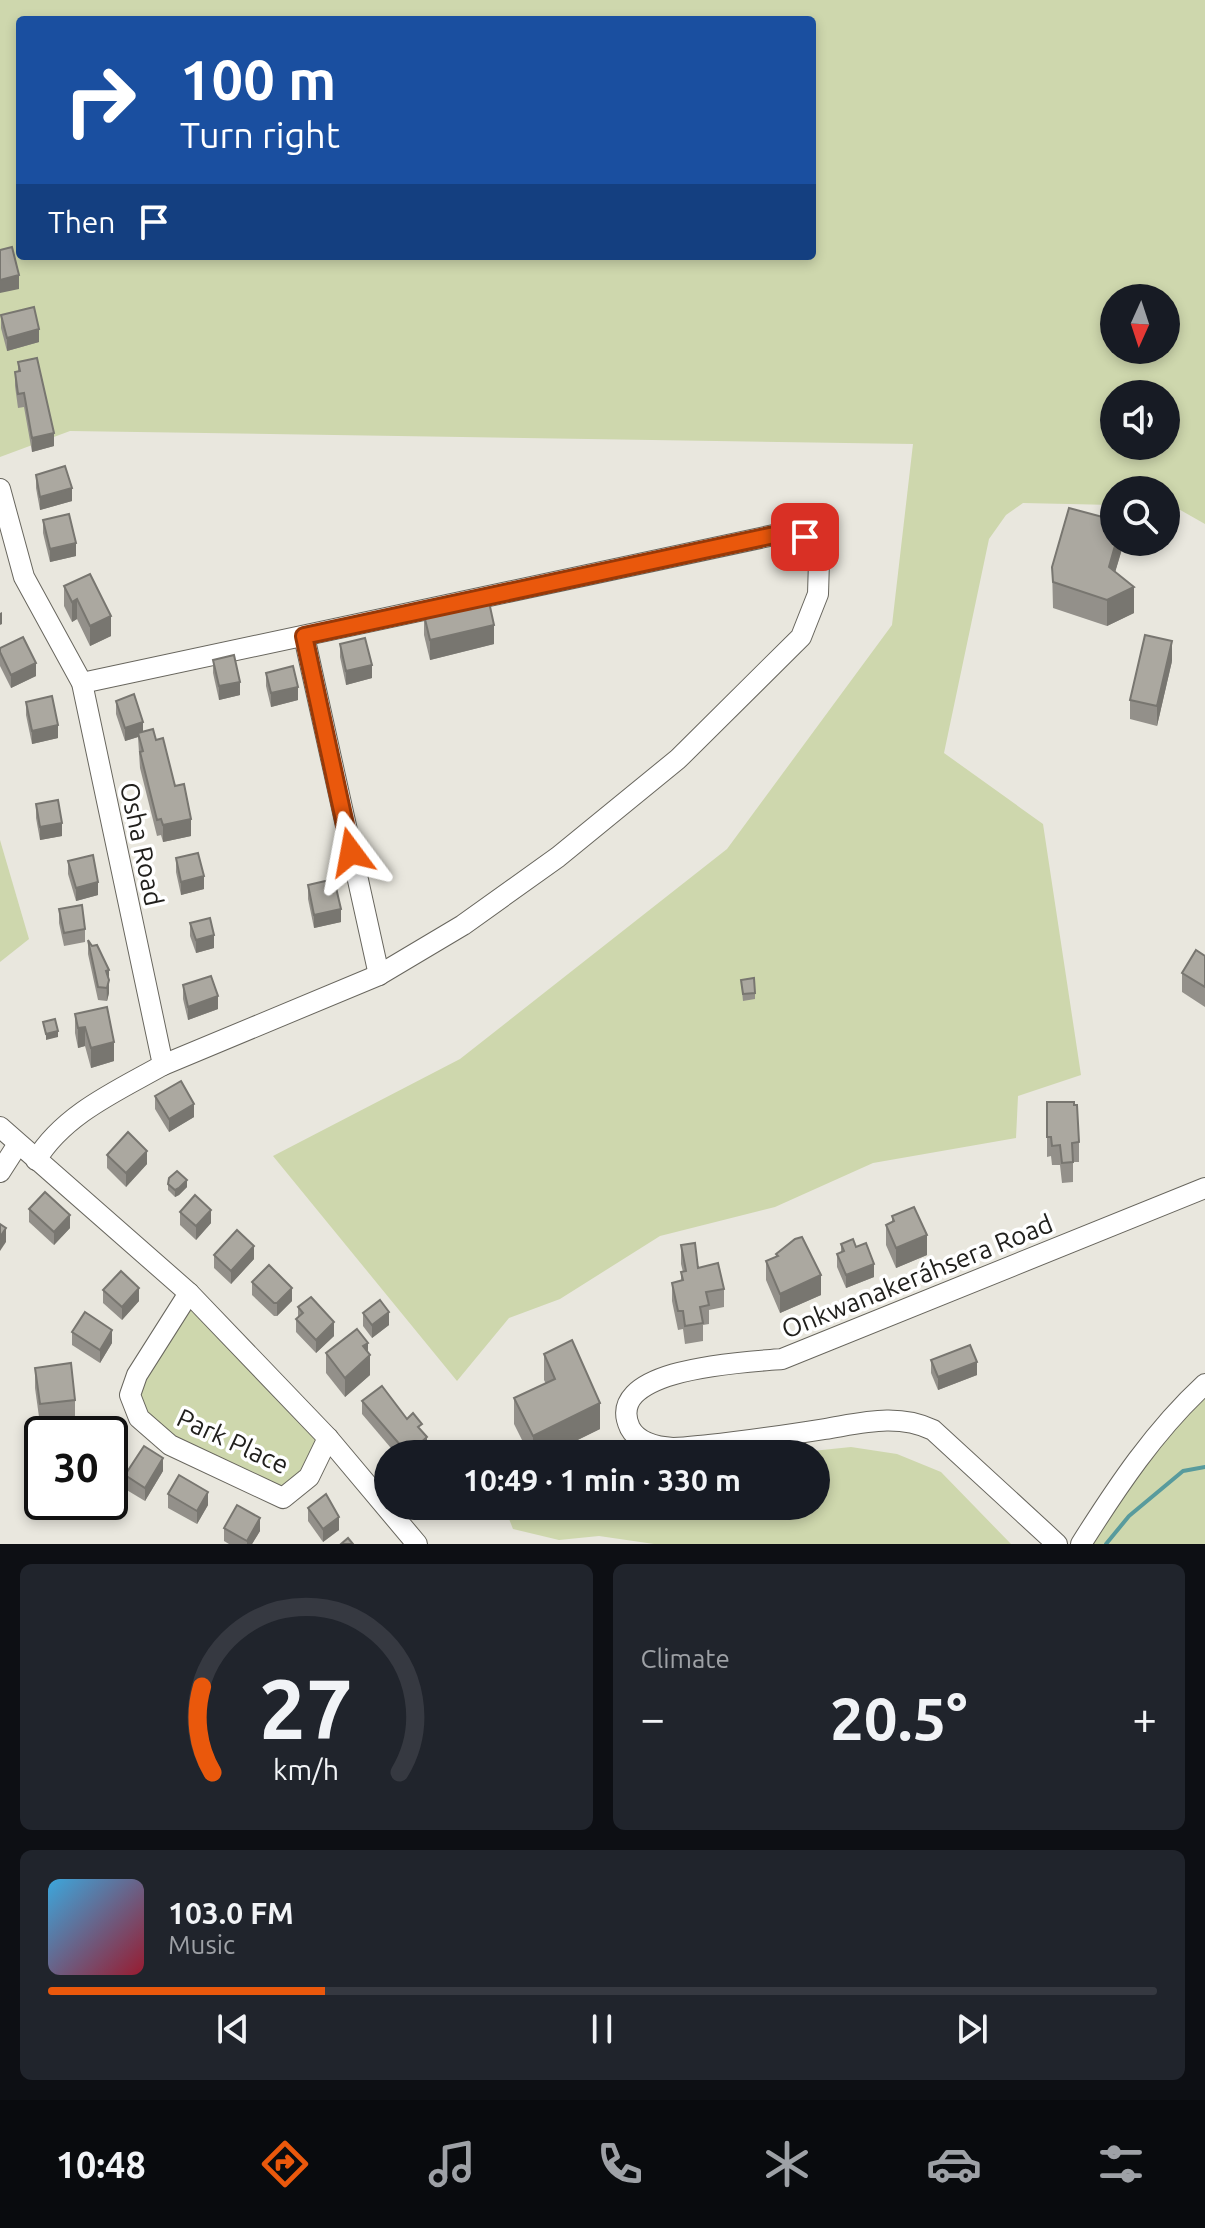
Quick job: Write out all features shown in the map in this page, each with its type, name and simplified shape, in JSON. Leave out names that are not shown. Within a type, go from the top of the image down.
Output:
[{"type":"street","name":"Osha Road","points":[[0,489],[24,577],[82,683],[163,1065]]},
{"type":"street","points":[[36,1160],[48,1141],[94,1104],[163,1065],[379,975],[463,925],[534,874],[678,759],[801,637],[818,594],[819,561],[805,537],[788,532],[82,683]]},
{"type":"street","points":[[304,636],[379,975]]},
{"type":"street","points":[[0,1127],[189,1293],[328,1438],[417,1544]]},
{"type":"street","points":[[0,1172],[18,1144]]},
{"type":"street","name":"Onkwanakeráhsera Road","points":[[1057,1544],[933,1430],[923,1425],[889,1419],[747,1441],[674,1448],[641,1441],[632,1432],[628,1410],[631,1397],[642,1387],[691,1369],[782,1359],[1205,1188]]},
{"type":"street","name":"Park Place","points":[[189,1293],[137,1375],[130,1395],[139,1418],[170,1445],[283,1498],[309,1477],[328,1438]]},
{"type":"street","points":[[1081,1544],[1124,1477],[1187,1401],[1205,1384]]},
{"type":"green space","points":[[0,0],[1205,0],[1205,524],[1180,510],[1180,476],[1100,476],[1100,505],[1023,503],[1006,515],[989,539],[944,753],[1043,824],[1081,1075],[1018,1096],[1016,1138],[873,1163],[775,1207],[660,1236],[560,1299],[509,1318],[457,1381],[273,1156],[460,1059],[727,849],[892,625],[913,444],[70,431],[0,457]]},
{"type":"green space","points":[[0,840],[29,939],[0,962]]},
{"type":"green space","points":[[189,1293],[328,1438],[283,1498],[139,1418],[137,1375]]},
{"type":"green space","points":[[1205,1393],[1205,1544],[1081,1544]]},
{"type":"green space","points":[[851,1447],[897,1454],[941,1472],[1011,1544],[654,1544],[599,1536],[559,1540],[513,1529],[509,1520],[830,1520],[830,1449]]},
{"type":"building","points":[[12,247],[19,275],[0,280],[0,250]]},
{"type":"building","points":[[34,307],[39,329],[7,338],[1,315]]},
{"type":"building","points":[[37,358],[54,433],[32,438],[24,393],[18,394],[15,372],[20,371],[18,362]]},
{"type":"building","points":[[65,466],[72,488],[40,497],[36,475]]},
{"type":"building","points":[[1069,508],[1100,516],[1100,556],[1112,556],[1109,567],[1134,587],[1107,600],[1053,582],[1052,567]]},
{"type":"building","points":[[69,514],[76,543],[50,549],[43,520]]},
{"type":"building","points":[[90,574],[111,616],[90,626],[77,599],[72,602],[64,586]]},
{"type":"building","points":[[489,602],[494,625],[430,640],[424,615],[451,610],[452,606],[461,608],[462,604]]},
{"type":"building","points":[[1145,635],[1172,641],[1157,706],[1130,700]]},
{"type":"building","points":[[23,637],[36,663],[11,675],[0,648]]},
{"type":"building","points":[[365,638],[372,665],[346,671],[340,644]]},
{"type":"building","points":[[234,655],[240,682],[219,686],[213,660]]},
{"type":"building","points":[[293,666],[298,687],[271,693],[266,673]]},
{"type":"building","points":[[134,694],[143,722],[125,728],[116,701]]},
{"type":"building","points":[[52,696],[58,725],[32,731],[26,702]]},
{"type":"building","points":[[153,729],[156,740],[163,738],[175,786],[184,784],[191,819],[163,825],[161,819],[157,820],[138,733]]},
{"type":"building","points":[[58,800],[62,823],[40,827],[36,804]]},
{"type":"building","points":[[198,853],[204,876],[181,882],[176,858]]},
{"type":"building","points":[[93,855],[98,882],[76,888],[68,861]]},
{"type":"building","points":[[334,879],[341,909],[314,915],[308,885]]},
{"type":"building","points":[[82,905],[85,929],[64,933],[59,909]]},
{"type":"building","points":[[210,918],[214,935],[196,940],[190,923]]},
{"type":"building","points":[[88,940],[92,946],[97,945],[109,970],[106,971],[109,980],[107,988],[98,987]]},
{"type":"building","points":[[1196,950],[1205,956],[1205,987],[1182,973]]},
{"type":"building","points":[[211,976],[218,996],[188,1007],[183,985]]},
{"type":"building","points":[[754,978],[755,993],[743,994],[741,980]]},
{"type":"building","points":[[107,1007],[114,1042],[91,1048],[85,1027],[78,1028],[75,1014]]},
{"type":"building","points":[[55,1019],[58,1031],[46,1034],[43,1022]]},
{"type":"building","points":[[181,1081],[194,1104],[169,1119],[155,1096]]},
{"type":"building","points":[[1047,1102],[1074,1102],[1077,1105],[1079,1142],[1072,1143],[1073,1162],[1062,1163],[1060,1145],[1052,1146],[1051,1137],[1047,1137]]},
{"type":"building","points":[[128,1132],[147,1151],[126,1173],[107,1155]]},
{"type":"building","points":[[177,1171],[187,1180],[175,1190],[168,1184],[169,1178]]},
{"type":"building","points":[[45,1192],[70,1215],[54,1232],[29,1209]]},
{"type":"building","points":[[195,1195],[211,1210],[196,1226],[180,1212]]},
{"type":"building","points":[[914,1207],[927,1235],[896,1248],[886,1225],[894,1221],[892,1216]]},
{"type":"building","points":[[237,1230],[254,1246],[231,1271],[214,1255]]},
{"type":"building","points":[[802,1237],[821,1275],[780,1294],[766,1261],[778,1256],[776,1254]]},
{"type":"building","points":[[853,1239],[856,1247],[866,1243],[874,1264],[846,1275],[837,1254],[844,1251],[841,1244]]},
{"type":"building","points":[[695,1243],[698,1268],[718,1263],[724,1289],[706,1292],[709,1305],[700,1307],[703,1323],[685,1326],[683,1311],[678,1311],[672,1283],[683,1280],[681,1272],[686,1271],[681,1245]]},
{"type":"building","points":[[269,1265],[292,1288],[277,1303],[252,1282]]},
{"type":"building","points":[[121,1271],[139,1288],[122,1307],[103,1290]]},
{"type":"building","points":[[311,1297],[334,1322],[316,1340],[296,1319],[303,1313],[298,1307]]},
{"type":"building","points":[[380,1300],[389,1312],[372,1325],[363,1313]]},
{"type":"building","points":[[85,1312],[112,1330],[100,1350],[72,1332]]},
{"type":"building","points":[[357,1329],[368,1343],[363,1346],[370,1355],[345,1378],[326,1353]]},
{"type":"building","points":[[572,1340],[600,1403],[533,1436],[514,1398],[555,1379],[544,1354]]},
{"type":"building","points":[[970,1345],[977,1362],[938,1377],[931,1360]]},
{"type":"building","points":[[71,1363],[75,1400],[40,1404],[35,1368]]},
{"type":"building","points":[[382,1386],[407,1419],[413,1413],[422,1424],[418,1427],[427,1437],[424,1440],[396,1440],[362,1401]]},
{"type":"building","points":[[144,1446],[163,1458],[145,1488],[128,1477],[128,1470]]},
{"type":"building","points":[[179,1475],[208,1492],[197,1511],[168,1494]]},
{"type":"building","points":[[326,1494],[339,1517],[323,1529],[308,1508]]},
{"type":"building","points":[[237,1505],[260,1518],[247,1541],[224,1528]]},
{"type":"waterway","points":[[1106,1544],[1129,1516],[1183,1471],[1205,1467]]},
{"type":"route","points":[[351,852],[304,636],[788,532],[805,537]]}]
